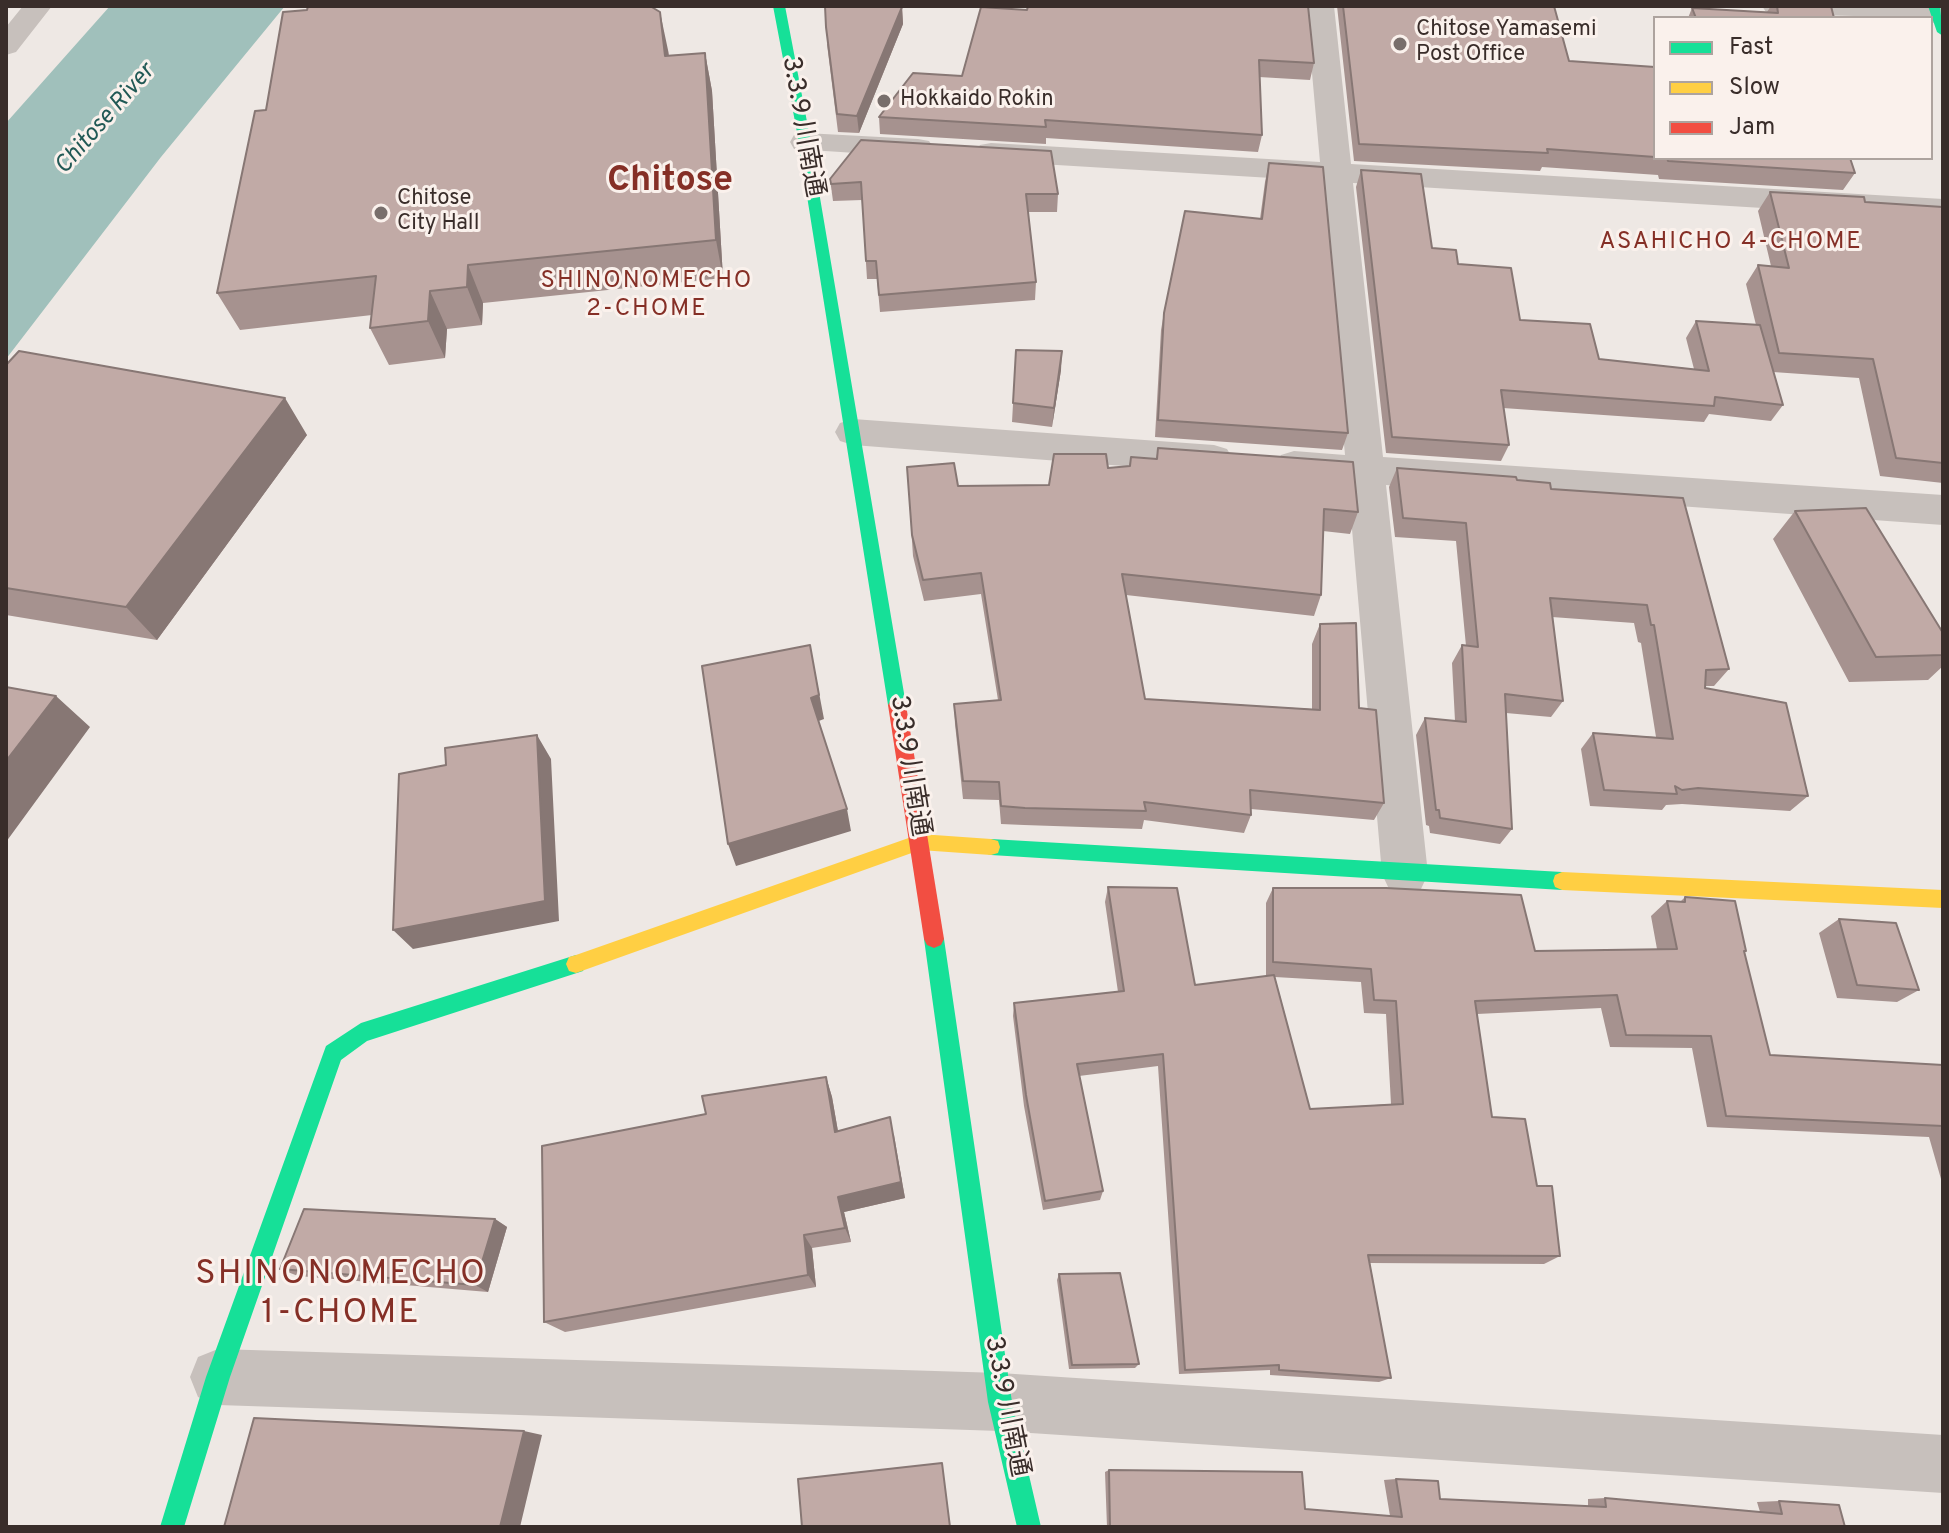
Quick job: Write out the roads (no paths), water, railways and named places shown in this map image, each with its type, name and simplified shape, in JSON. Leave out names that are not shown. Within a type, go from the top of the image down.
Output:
[{"type":"street","points":[[6,46],[38,6]]},
{"type":"street","name":"3.3.9 川南通","points":[[779,6],[805,142],[920,842],[1000,1402],[1029,1527]]},
{"type":"street","points":[[1320,6],[1405,874]]},
{"type":"street","points":[[1776,6],[1911,16]]},
{"type":"street","points":[[805,142],[1943,209]]},
{"type":"street","points":[[853,432],[1943,510]]},
{"type":"street","points":[[172,1527],[218,1377],[333,1053],[361,1033],[578,963],[920,842],[1405,874],[1943,899]]},
{"type":"street","points":[[218,1377],[1000,1402],[1943,1464]]},
{"type":"water","name":"Chitose River","points":[[110,6],[285,6],[161,157],[6,359],[6,123]]},
{"type":"place","name":"Chitose Yamasemi Post Office","points":[[1400,44]]},
{"type":"place","name":"Hokkaido Rokin","points":[[884,101]]},
{"type":"place","name":"Chitose City Hall","points":[[381,213]]},
{"type":"district","name":"Chitose","points":[[670,183]]},
{"type":"district","name":"ASAHICHO 4-CHOME","points":[[1731,243]]},
{"type":"district","name":"SHINONOMECHO 2-CHOME","points":[[647,296]]},
{"type":"district","name":"SHINONOMECHO 1-CHOME","points":[[341,1296]]}]
